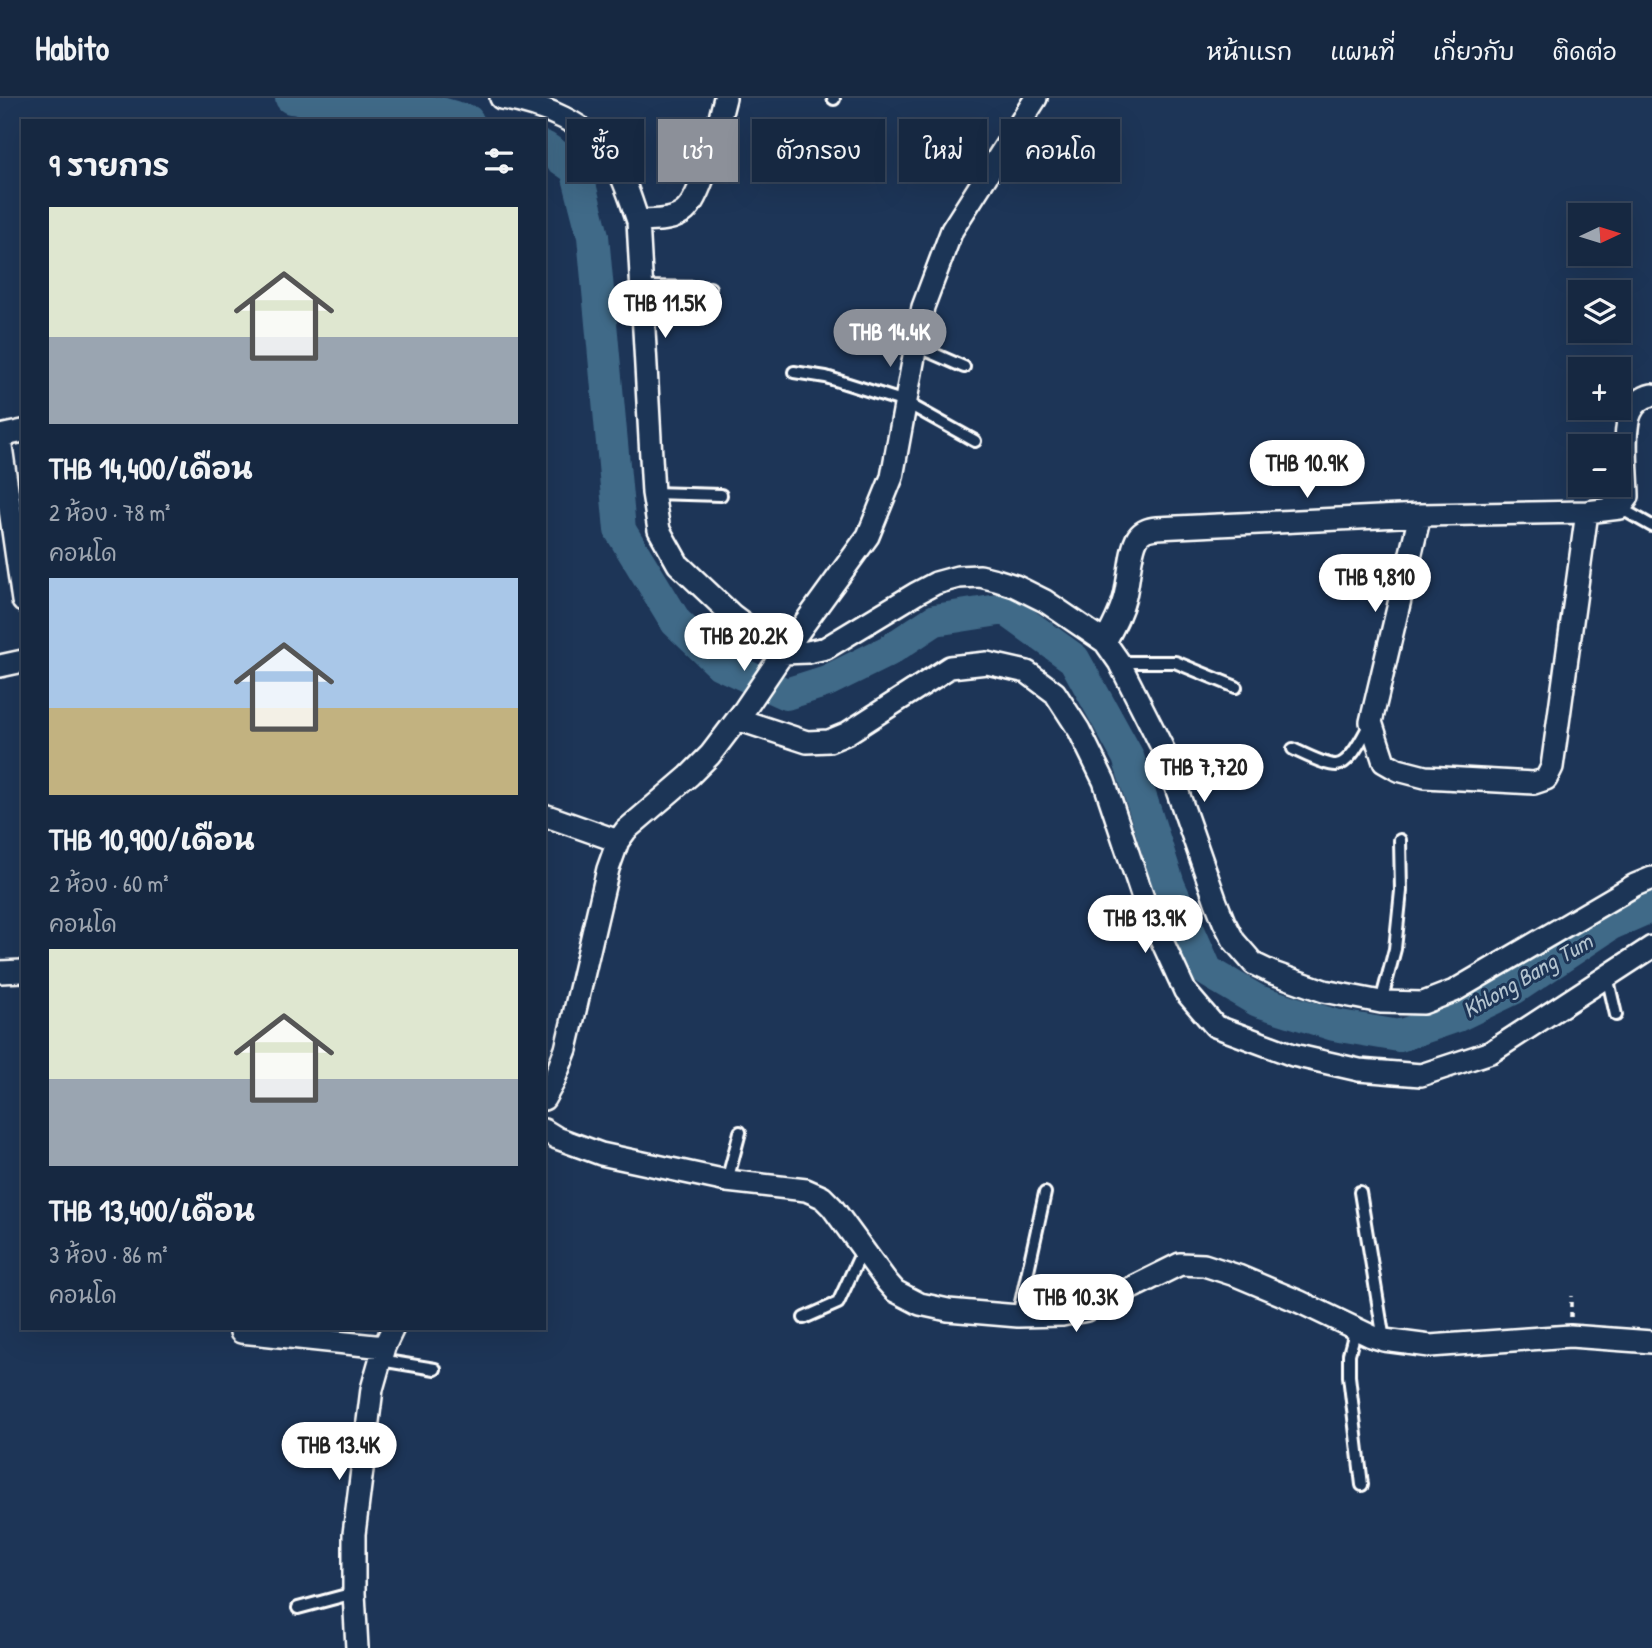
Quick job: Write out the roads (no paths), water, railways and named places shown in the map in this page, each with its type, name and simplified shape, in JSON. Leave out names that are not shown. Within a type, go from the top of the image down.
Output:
[{"type":"street","points":[[501,98],[546,109],[576,125],[595,139],[612,159],[623,179],[638,221],[653,493],[659,530],[678,564],[780,657]]},
{"type":"street","points":[[638,221],[672,218],[685,211],[700,188],[725,98]]},
{"type":"street","points":[[546,1095],[566,1049],[608,869],[618,841],[625,830],[710,755],[868,536],[892,477],[923,307],[952,230],[1036,98]]},
{"type":"street","points":[[1105,642],[1119,617],[1133,550],[1137,538],[1144,530],[1420,515],[1587,512],[1620,508],[1628,497],[1627,444],[1631,411],[1642,397],[1652,395]]},
{"type":"street","points":[[21,432],[0,437],[13,548],[21,590]]},
{"type":"street","points":[[1420,515],[1371,722],[1384,762],[1398,770],[1425,777],[1534,783],[1546,779],[1552,767],[1587,512]]},
{"type":"street","points":[[780,657],[826,648],[936,583],[964,576],[980,576],[1015,586],[1045,601],[1105,642],[1119,662],[1162,747],[1216,902],[1239,948],[1254,964],[1324,991],[1381,1003],[1423,1003],[1454,991],[1635,885],[1652,878]]},
{"type":"street","points":[[0,666],[21,661]]},
{"type":"street","points":[[741,714],[807,742],[829,741],[846,734],[950,667],[987,663],[1027,672],[1055,693],[1079,730],[1104,781],[1146,904],[1185,991],[1215,1026],[1293,1055],[1359,1070],[1421,1075],[1491,1052],[1652,947]]},
{"type":"street","points":[[546,816],[618,841]]},
{"type":"street","points":[[0,972],[21,971]]},
{"type":"street","points":[[546,1131],[601,1154],[726,1181],[806,1190],[822,1197],[895,1291],[920,1304],[948,1310],[1018,1316],[1062,1315],[1087,1310],[1180,1264],[1191,1264],[1204,1265],[1238,1276],[1384,1340],[1430,1346],[1570,1336],[1652,1342]]},
{"type":"street","points":[[241,1330],[386,1345],[372,1389],[355,1523],[354,1593],[357,1648]]},
{"type":"lane","points":[[641,287],[710,288]]},
{"type":"lane","points":[[916,346],[964,367]]},
{"type":"lane","points":[[794,372],[826,377],[905,402],[975,441]]},
{"type":"lane","points":[[653,493],[721,495]]},
{"type":"lane","points":[[1620,508],[1652,526]]},
{"type":"lane","points":[[1119,662],[1175,662],[1236,687]]},
{"type":"lane","points":[[1293,749],[1337,765],[1349,759],[1371,722]]},
{"type":"lane","points":[[1381,1003],[1395,949],[1401,891],[1400,840]]},
{"type":"lane","points":[[1608,976],[1616,1015]]},
{"type":"lane","points":[[726,1181],[740,1132]]},
{"type":"lane","points":[[1360,1192],[1384,1340]]},
{"type":"lane","points":[[1018,1316],[1045,1193]]},
{"type":"lane","points":[[804,1318],[838,1303],[863,1249]]},
{"type":"lane","points":[[1356,1328],[1349,1353],[1349,1376],[1362,1485]]},
{"type":"lane","points":[[386,1345],[435,1369]]},
{"type":"lane","points":[[298,1608],[354,1593]]},
{"type":"waterway","name":"Khlong Bang Tum","points":[[291,98],[440,113],[461,119]]},
{"type":"waterway","name":"Khlong Bang Tum","points":[[546,148],[576,169],[593,236],[620,530],[676,622],[720,664],[786,694],[827,681],[888,651],[935,620],[1005,609],[1074,659],[1128,757],[1169,885],[1207,971],[1258,1001],[1334,1025],[1399,1036],[1457,1016],[1515,988],[1611,924],[1652,906]]}]
